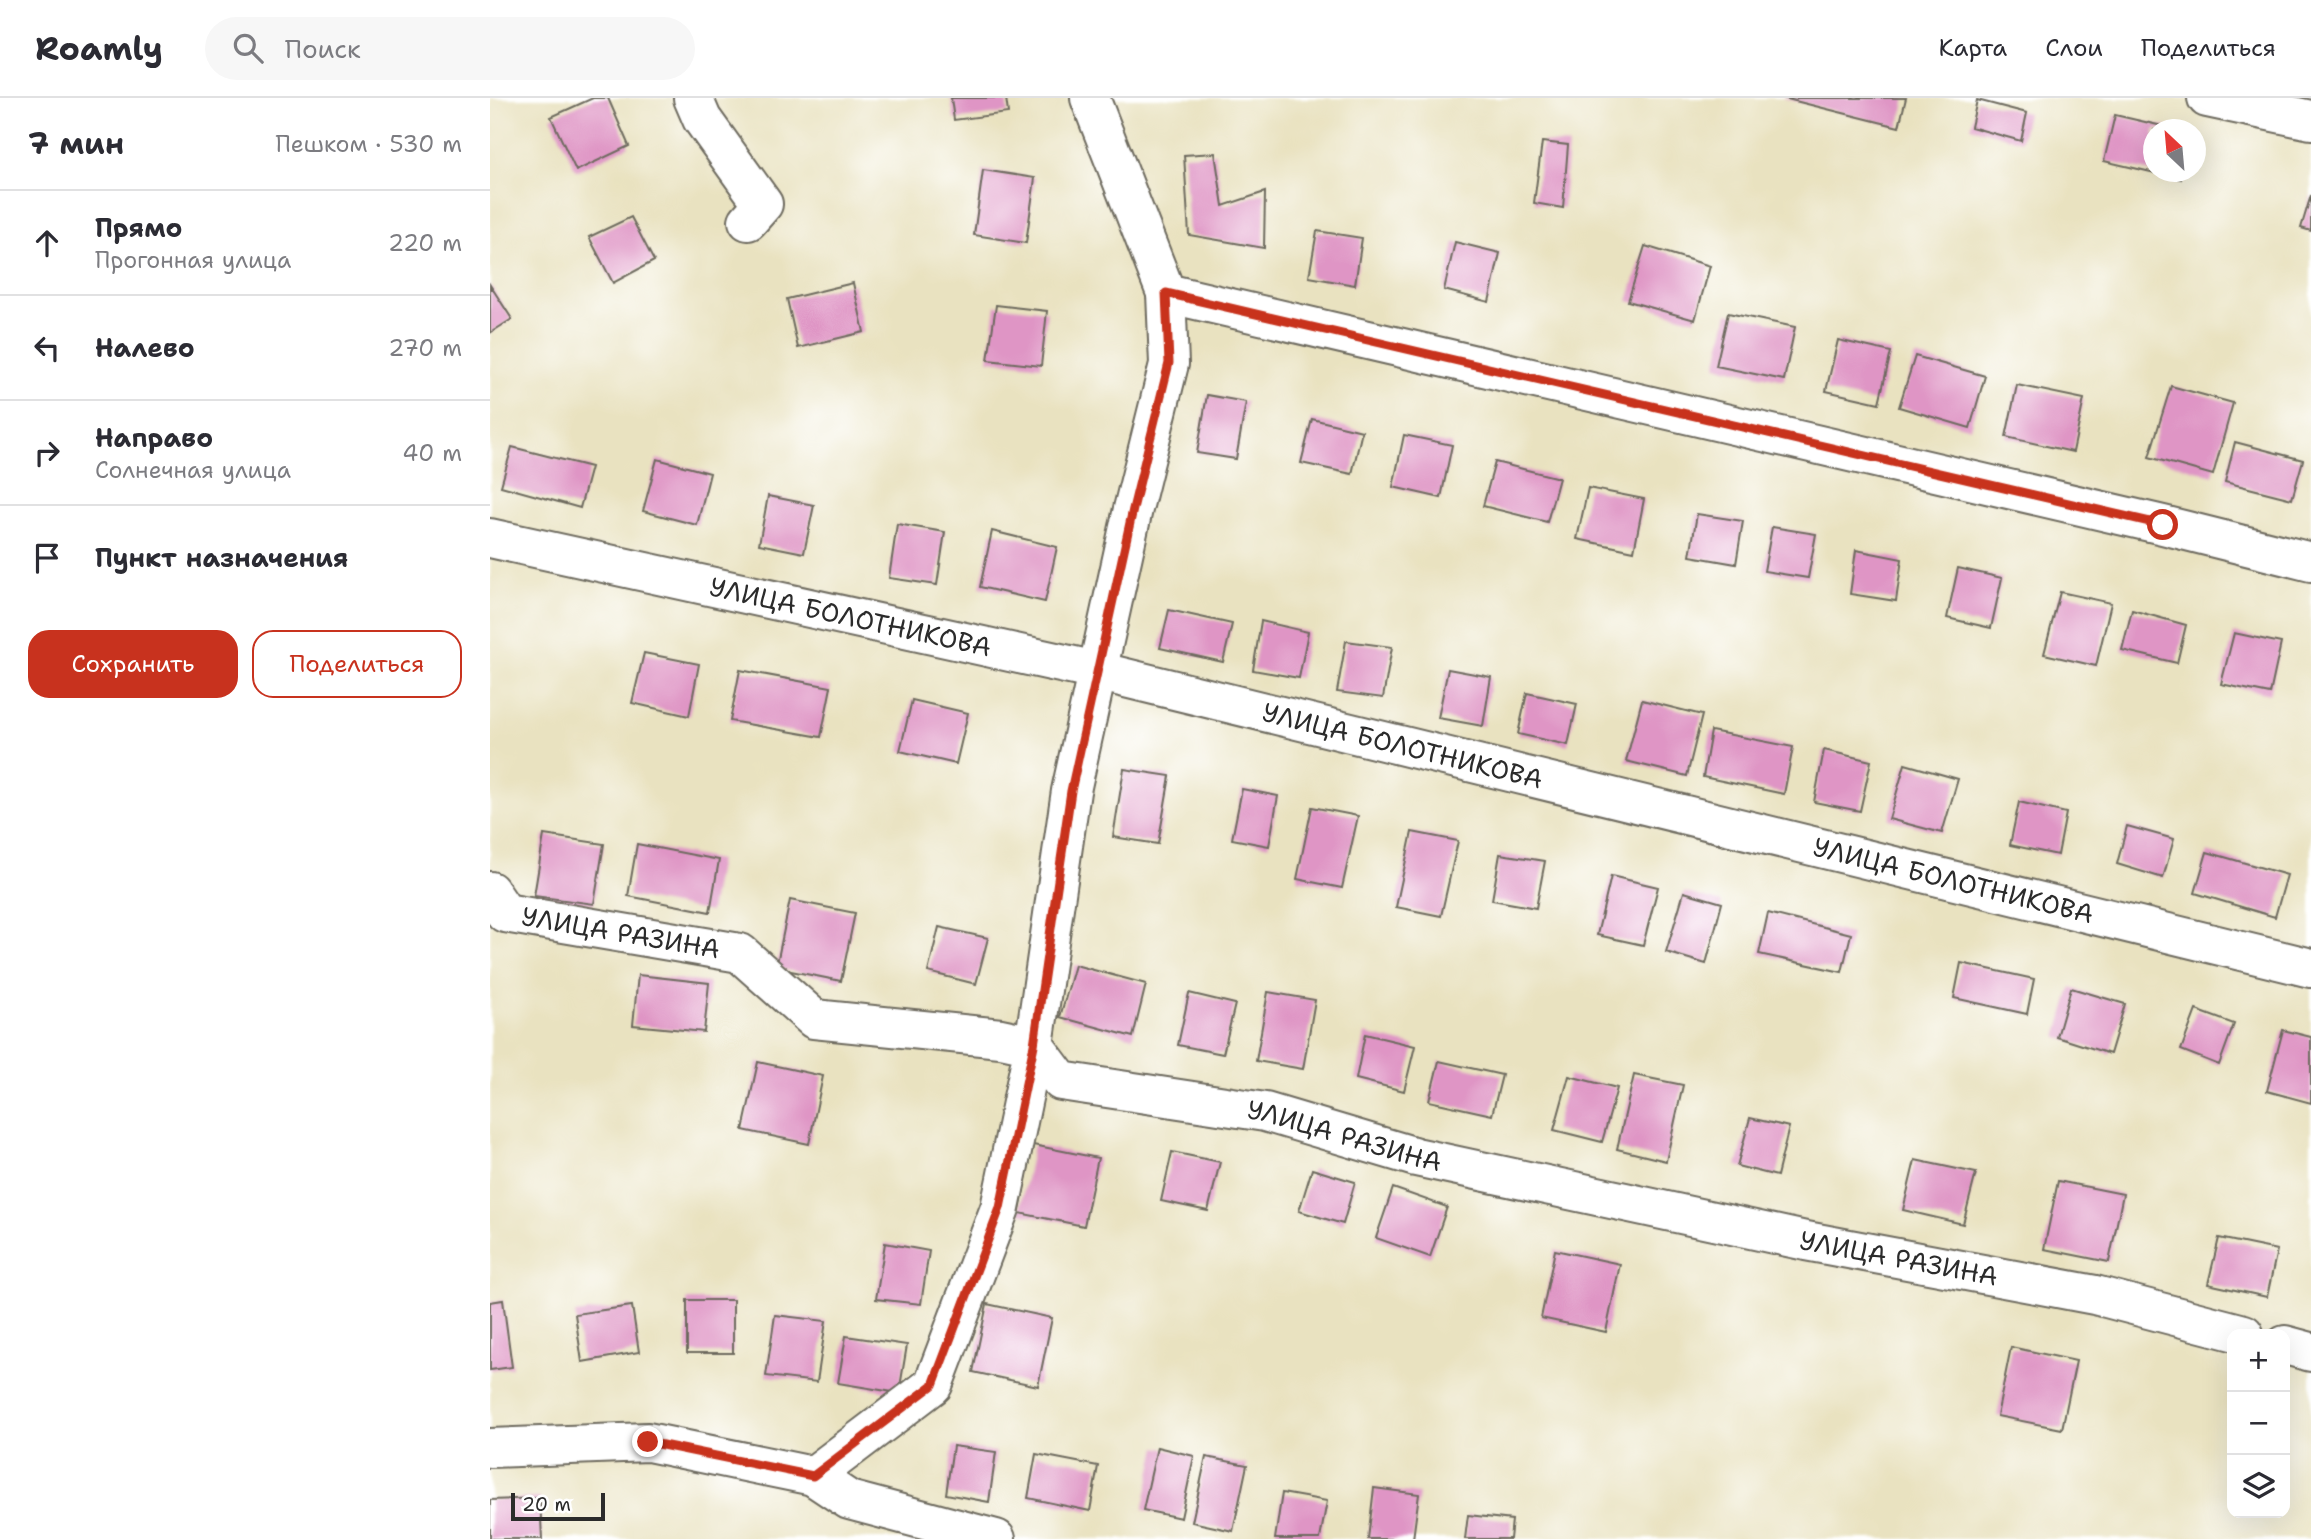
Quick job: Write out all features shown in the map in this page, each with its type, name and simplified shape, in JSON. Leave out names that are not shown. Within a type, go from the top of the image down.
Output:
[{"type":"street","points":[[693,98],[702,119],[762,204],[748,221]]},
{"type":"street","points":[[813,1476],[933,1385],[1000,1208],[1034,1045],[1071,791],[1169,363],[1166,293],[1090,98]]},
{"type":"street","points":[[2207,98],[2262,104],[2311,120]]},
{"type":"street","points":[[1166,293],[2163,525],[2311,562]]},
{"type":"street","name":"УЛИЦА БОЛОТНИКОВА","points":[[490,538],[1097,671],[2311,968]]},
{"type":"street","name":"УЛИЦА РАЗИНА","points":[[490,891],[505,913],[740,953],[814,1019],[1001,1038],[1034,1045],[1061,1081],[1265,1112],[1416,1157],[1806,1241],[2095,1295],[2227,1330]]},
{"type":"street","points":[[2290,1346],[2311,1352]]},
{"type":"street","points":[[490,1448],[648,1442],[813,1476],[849,1500],[996,1539]]},
{"type":"building","points":[[593,98],[608,98],[629,146],[576,171],[551,117]]},
{"type":"building","points":[[951,98],[1006,98],[1008,113],[954,120]]},
{"type":"building","points":[[1783,98],[1906,98],[1899,127]]},
{"type":"building","points":[[1977,100],[2027,113],[2021,141],[1971,127]]},
{"type":"building","points":[[2115,115],[2143,122],[2143,170],[2104,161]]},
{"type":"building","points":[[1542,142],[1568,145],[1563,208],[1534,203]]},
{"type":"building","points":[[1215,153],[1223,206],[1265,192],[1264,248],[1189,235],[1184,155]]},
{"type":"building","points":[[983,170],[1035,178],[1026,243],[974,235]]},
{"type":"building","points":[[2311,195],[2311,231],[2301,228]]},
{"type":"building","points":[[631,217],[654,261],[613,283],[589,237]]},
{"type":"building","points":[[1317,231],[1362,238],[1355,285],[1309,277]]},
{"type":"building","points":[[1455,242],[1500,253],[1489,302],[1444,290]]},
{"type":"building","points":[[1645,246],[1710,266],[1695,320],[1628,301]]},
{"type":"building","points":[[853,283],[864,332],[798,348],[787,299]]},
{"type":"building","points":[[490,285],[512,319],[490,333]]},
{"type":"building","points":[[996,305],[1047,311],[1041,366],[988,360]]},
{"type":"building","points":[[1728,313],[1795,327],[1784,380],[1716,366]]},
{"type":"building","points":[[1838,340],[1891,352],[1879,403],[1826,391]]},
{"type":"building","points":[[1915,356],[1985,376],[1970,428],[1899,407]]},
{"type":"building","points":[[2017,385],[2084,399],[2073,452],[2006,437]]},
{"type":"building","points":[[2171,386],[2233,403],[2213,475],[2149,457]]},
{"type":"building","points":[[1207,395],[1246,402],[1236,459],[1197,453]]},
{"type":"building","points":[[1312,419],[1362,431],[1352,474],[1301,463]]},
{"type":"building","points":[[1404,435],[1452,445],[1441,498],[1393,487]]},
{"type":"building","points":[[2235,442],[2303,460],[2292,499],[2225,482]]},
{"type":"building","points":[[512,447],[591,467],[580,508],[501,486]]},
{"type":"building","points":[[657,459],[710,473],[697,525],[643,511]]},
{"type":"building","points":[[1495,462],[1559,478],[1547,522],[1483,506]]},
{"type":"building","points":[[1588,488],[1644,499],[1634,551],[1577,539]]},
{"type":"building","points":[[768,496],[814,505],[804,553],[759,544]]},
{"type":"building","points":[[1697,514],[1743,521],[1736,564],[1690,556]]},
{"type":"building","points":[[897,524],[945,532],[937,585],[889,578]]},
{"type":"building","points":[[1772,527],[1816,534],[1808,578],[1764,571]]},
{"type":"building","points":[[992,531],[1057,547],[1045,602],[980,587]]},
{"type":"building","points":[[1856,550],[1902,559],[1896,601],[1850,594]]},
{"type":"building","points":[[1958,568],[2002,578],[1991,628],[1947,618]]},
{"type":"building","points":[[2060,592],[2111,603],[2096,666],[2044,654]]},
{"type":"building","points":[[1169,610],[1232,624],[1223,662],[1160,648]]},
{"type":"building","points":[[2132,610],[2186,625],[2177,663],[2122,650]]},
{"type":"building","points":[[1261,621],[1308,632],[1299,678],[1253,670]]},
{"type":"building","points":[[2234,633],[2281,643],[2270,694],[2221,684]]},
{"type":"building","points":[[1346,641],[1392,647],[1383,698],[1337,692]]},
{"type":"building","points":[[644,653],[699,664],[689,716],[632,703]]},
{"type":"building","points":[[1448,669],[1491,677],[1483,726],[1438,718]]},
{"type":"building","points":[[740,670],[831,687],[821,737],[730,721]]},
{"type":"building","points":[[1527,693],[1577,704],[1568,745],[1518,734]]},
{"type":"building","points":[[912,700],[968,713],[956,764],[900,751]]},
{"type":"building","points":[[1642,700],[1702,715],[1687,776],[1626,761]]},
{"type":"building","points":[[1711,731],[1793,747],[1784,794],[1703,777]]},
{"type":"building","points":[[1824,750],[1871,761],[1860,811],[1814,802]]},
{"type":"building","points":[[1905,764],[1958,779],[1942,833],[1889,819]]},
{"type":"building","points":[[1124,769],[1170,776],[1158,844],[1113,837]]},
{"type":"building","points":[[1242,789],[1278,796],[1269,846],[1232,839]]},
{"type":"building","points":[[2019,802],[2066,813],[2058,855],[2010,845]]},
{"type":"building","points":[[1312,807],[1358,816],[1342,888],[1297,879]]},
{"type":"building","points":[[2127,826],[2174,839],[2163,878],[2117,864]]},
{"type":"building","points":[[1412,832],[1458,841],[1441,916],[1396,907]]},
{"type":"building","points":[[544,835],[604,844],[594,904],[534,896]]},
{"type":"building","points":[[637,844],[719,860],[710,912],[628,896]]},
{"type":"building","points":[[2207,852],[2287,875],[2275,917],[2195,893]]},
{"type":"building","points":[[1500,854],[1545,861],[1536,908],[1492,900]]},
{"type":"building","points":[[1611,876],[1658,887],[1643,945],[1597,935]]},
{"type":"building","points":[[1684,892],[1722,903],[1706,964],[1666,952]]},
{"type":"building","points":[[790,900],[855,913],[841,981],[776,968]]},
{"type":"building","points":[[1768,913],[1851,934],[1842,972],[1759,954]]},
{"type":"building","points":[[939,927],[988,938],[976,984],[928,972]]},
{"type":"building","points":[[1961,963],[2034,979],[2027,1014],[1954,998]]},
{"type":"building","points":[[1075,965],[1146,984],[1133,1037],[1060,1017]]},
{"type":"building","points":[[638,975],[709,983],[704,1032],[633,1025]]},
{"type":"building","points":[[2071,988],[2125,1004],[2110,1054],[2057,1037]]},
{"type":"building","points":[[1268,992],[1315,1000],[1303,1069],[1256,1061]]},
{"type":"building","points":[[1189,993],[1235,1004],[1223,1054],[1178,1045]]},
{"type":"building","points":[[2196,1010],[2234,1024],[2219,1065],[2181,1050]]},
{"type":"building","points":[[2283,1030],[2311,1037],[2311,1103],[2267,1091]]},
{"type":"building","points":[[1365,1034],[1415,1046],[1404,1091],[1356,1079]]},
{"type":"building","points":[[1439,1061],[1502,1075],[1492,1115],[1429,1101]]},
{"type":"building","points":[[758,1062],[823,1076],[809,1144],[743,1130]]},
{"type":"building","points":[[1634,1075],[1683,1085],[1666,1161],[1617,1149]]},
{"type":"building","points":[[1569,1076],[1617,1088],[1602,1142],[1554,1130]]},
{"type":"building","points":[[1750,1118],[1789,1127],[1777,1176],[1737,1166]]},
{"type":"building","points":[[1033,1145],[1098,1158],[1084,1226],[1019,1213]]},
{"type":"building","points":[[1172,1152],[1220,1162],[1208,1211],[1161,1201]]},
{"type":"building","points":[[1915,1160],[1976,1173],[1963,1224],[1903,1210]]},
{"type":"building","points":[[1312,1169],[1355,1182],[1343,1224],[1299,1211]]},
{"type":"building","points":[[2058,1181],[2123,1194],[2109,1262],[2044,1249]]},
{"type":"building","points":[[1393,1188],[1447,1207],[1430,1257],[1376,1238]]},
{"type":"building","points":[[2219,1238],[2277,1250],[2267,1297],[2208,1284]]},
{"type":"building","points":[[885,1243],[929,1251],[921,1304],[876,1299]]},
{"type":"building","points":[[1555,1250],[1620,1264],[1606,1332],[1541,1318]]},
{"type":"building","points":[[503,1300],[512,1367],[490,1370],[490,1302]]},
{"type":"building","points":[[687,1300],[733,1300],[733,1353],[687,1353]]},
{"type":"building","points":[[987,1304],[1052,1318],[1038,1386],[973,1372]]},
{"type":"building","points":[[632,1306],[639,1352],[582,1362],[575,1314]]},
{"type":"building","points":[[775,1315],[826,1321],[817,1382],[766,1376]]},
{"type":"building","points":[[846,1336],[907,1345],[899,1393],[838,1383]]},
{"type":"building","points":[[2011,1347],[2076,1361],[2062,1429],[1997,1416]]},
{"type":"building","points":[[953,1446],[996,1452],[989,1502],[946,1494]]},
{"type":"building","points":[[1157,1447],[1194,1456],[1181,1518],[1143,1510]]},
{"type":"building","points":[[1036,1454],[1098,1466],[1090,1511],[1028,1498]]},
{"type":"building","points":[[1206,1457],[1247,1465],[1233,1531],[1192,1522]]},
{"type":"building","points":[[1374,1488],[1419,1494],[1413,1539],[1368,1539]]},
{"type":"building","points":[[1282,1493],[1327,1501],[1320,1539],[1275,1539]]},
{"type":"building","points":[[540,1498],[542,1539],[490,1539],[490,1500]]},
{"type":"building","points":[[1468,1515],[1512,1520],[1510,1539],[1465,1539]]},
{"type":"route","points":[[648,1442],[813,1476],[933,1385],[1000,1208],[1034,1045],[1071,791],[1133,509],[1169,363],[1166,293],[2163,525]]}]
